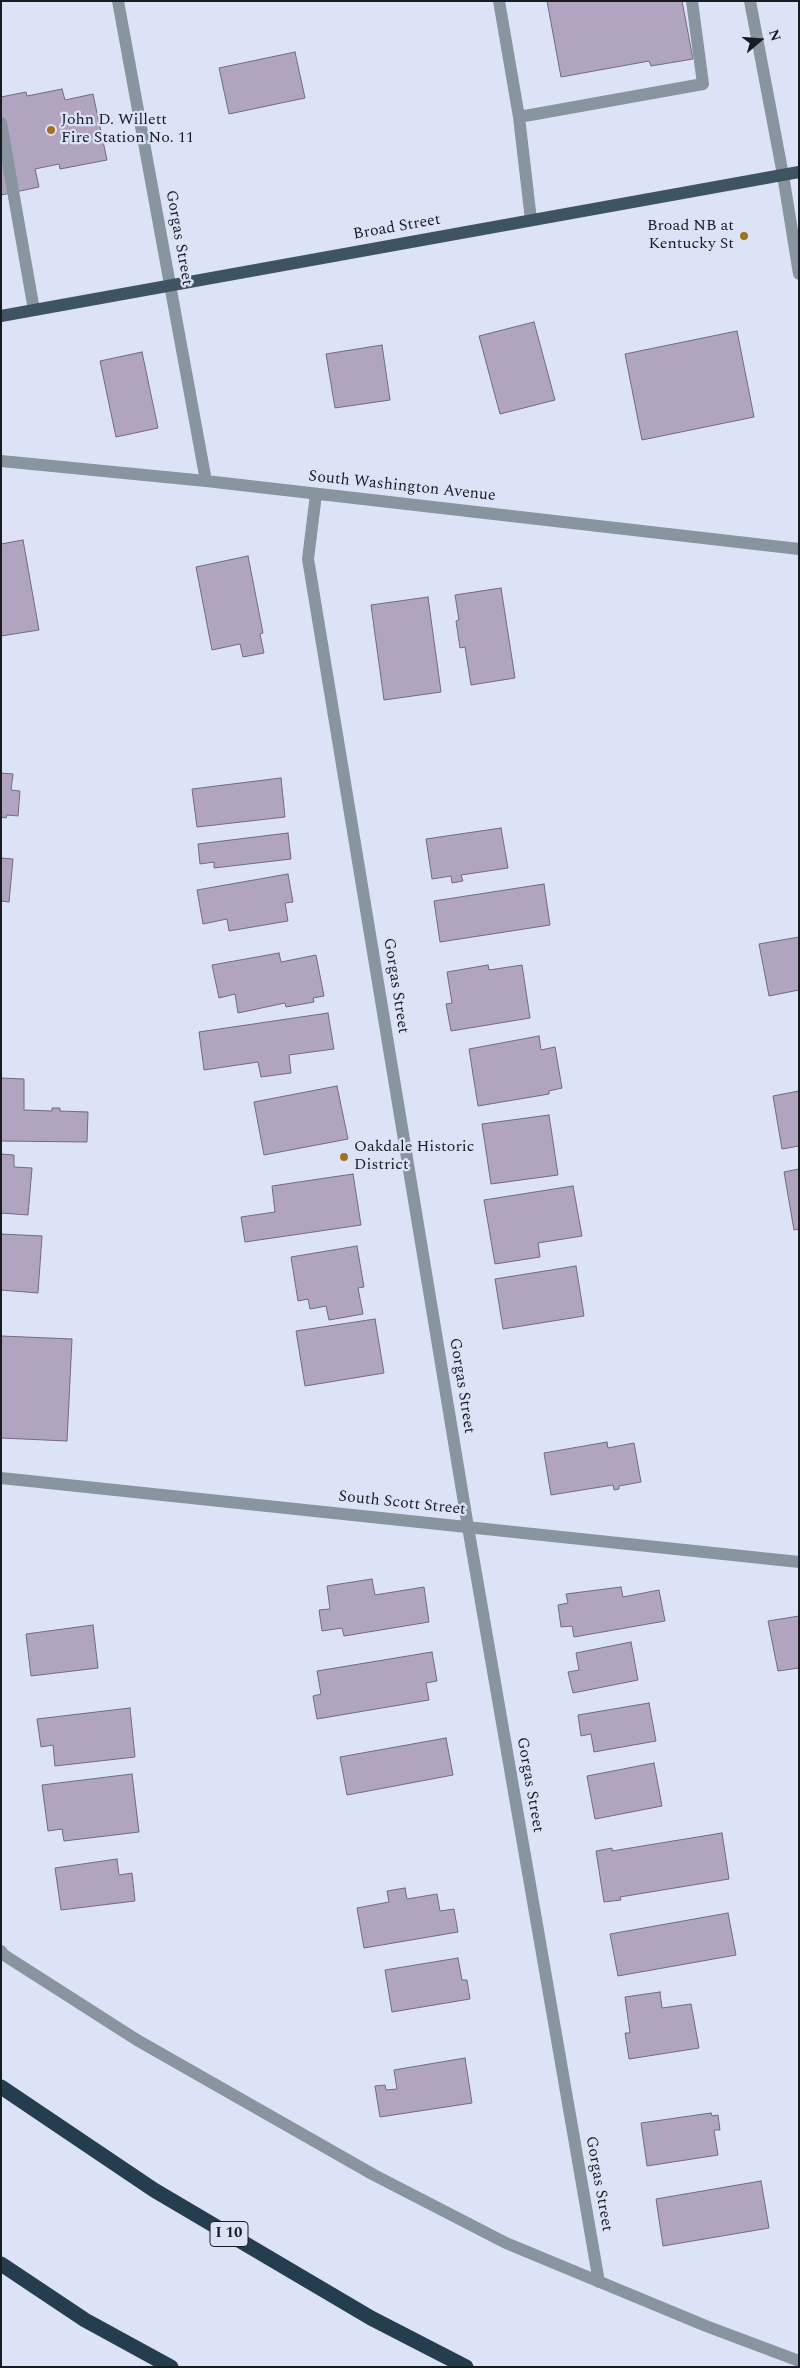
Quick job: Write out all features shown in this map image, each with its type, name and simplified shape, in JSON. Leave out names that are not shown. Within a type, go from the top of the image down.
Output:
[{"type":"highway","name":"I 10","points":[[1,2087],[154,2190],[371,2318],[466,2367]]},
{"type":"highway","points":[[1,2264],[85,2320],[171,2367]]},
{"type":"main road","name":"Broad Street","points":[[1,316],[799,172]]},
{"type":"street","name":"Gorgas Street","points":[[118,1],[206,481]]},
{"type":"street","points":[[499,1],[518,117],[531,220]]},
{"type":"street","points":[[518,117],[703,84],[692,1]]},
{"type":"street","points":[[750,1],[783,175],[799,274]]},
{"type":"street","points":[[1,123],[34,310]]},
{"type":"street","name":"South Washington Avenue","points":[[1,461],[206,481],[799,549]]},
{"type":"street","name":"Gorgas Street","points":[[316,494],[308,559],[468,1527],[599,2282]]},
{"type":"street","name":"South Scott Street","points":[[1,1478],[799,1562]]},
{"type":"street","points":[[1,1951],[4,1955],[137,2040],[374,2175],[506,2243],[706,2326],[799,2360]]},
{"type":"building","points":[[547,1],[682,1],[693,59],[651,66],[649,61],[561,77]]},
{"type":"building","points":[[295,52],[305,98],[229,114],[219,68]]},
{"type":"building","name":"John D. Willett Fire Station No. 11","points":[[62,89],[65,100],[93,94],[107,160],[60,169],[59,164],[35,169],[39,187],[1,195],[1,97],[26,92],[27,96]]},
{"type":"building","points":[[534,322],[555,400],[500,414],[479,336]]},
{"type":"building","points":[[737,331],[754,417],[642,440],[625,354]]},
{"type":"building","points":[[382,345],[390,400],[335,408],[326,354]]},
{"type":"building","points":[[142,352],[158,428],[116,437],[100,361]]},
{"type":"building","points":[[23,540],[39,630],[1,636],[1,544]]},
{"type":"building","points":[[248,556],[263,633],[260,634],[264,653],[243,657],[240,644],[212,650],[196,567]]},
{"type":"building","points":[[501,588],[515,678],[471,685],[465,647],[460,648],[456,621],[459,620],[455,595]]},
{"type":"building","points":[[428,597],[441,692],[384,700],[371,605]]},
{"type":"building","points":[[1,773],[13,774],[11,790],[20,791],[18,816],[7,815],[6,818],[1,817]]},
{"type":"building","points":[[281,778],[285,817],[197,827],[192,789]]},
{"type":"building","points":[[501,828],[508,868],[461,875],[463,881],[452,883],[451,876],[432,879],[426,839]]},
{"type":"building","points":[[288,833],[291,859],[214,868],[214,862],[200,864],[198,844]]},
{"type":"building","points":[[1,858],[13,859],[9,902],[1,901]]},
{"type":"building","points":[[288,874],[293,902],[285,903],[288,921],[229,931],[227,919],[203,924],[197,890]]},
{"type":"building","points":[[544,884],[550,925],[440,942],[434,901]]},
{"type":"building","points":[[799,937],[799,990],[769,996],[759,944]]},
{"type":"building","points":[[279,953],[281,962],[316,955],[324,996],[313,998],[314,1002],[286,1007],[285,1003],[238,1013],[235,994],[219,998],[212,965]]},
{"type":"building","points":[[488,965],[489,970],[522,965],[530,1018],[451,1031],[446,1004],[452,1003],[447,972]]},
{"type":"building","points":[[328,1013],[334,1049],[289,1055],[291,1073],[261,1077],[258,1062],[204,1070],[199,1032]]},
{"type":"building","points":[[539,1036],[541,1050],[555,1047],[562,1088],[549,1091],[549,1094],[478,1106],[469,1049]]},
{"type":"building","points":[[1,1078],[24,1079],[24,1110],[52,1111],[52,1108],[60,1108],[60,1111],[88,1112],[87,1142],[1,1141]]},
{"type":"building","points":[[337,1086],[348,1139],[264,1155],[254,1102]]},
{"type":"building","points":[[799,1091],[799,1146],[782,1149],[773,1096]]},
{"type":"building","points":[[549,1115],[558,1175],[491,1184],[482,1124]]},
{"type":"building","points":[[1,1154],[14,1155],[14,1167],[32,1168],[28,1215],[1,1213]]},
{"type":"building","points":[[799,1169],[799,1229],[794,1230],[784,1172]]},
{"type":"building","points":[[353,1174],[361,1225],[245,1242],[241,1217],[275,1212],[272,1186]]},
{"type":"building","points":[[573,1186],[582,1236],[538,1243],[540,1257],[495,1264],[484,1200]]},
{"type":"building","points":[[1,1234],[42,1236],[38,1293],[1,1290]]},
{"type":"building","points":[[357,1246],[364,1287],[358,1288],[363,1314],[329,1320],[326,1306],[310,1309],[308,1299],[298,1301],[291,1257]]},
{"type":"building","points":[[576,1266],[584,1316],[503,1329],[495,1279]]},
{"type":"building","points":[[375,1319],[384,1373],[305,1386],[296,1331]]},
{"type":"building","points":[[1,1336],[72,1339],[67,1441],[1,1438]]},
{"type":"building","points":[[607,1442],[608,1448],[634,1443],[641,1482],[619,1486],[619,1489],[614,1490],[613,1485],[551,1495],[544,1453]]},
{"type":"building","points":[[372,1579],[375,1595],[424,1587],[429,1622],[344,1636],[342,1628],[322,1631],[319,1610],[330,1609],[327,1586]]},
{"type":"building","points":[[621,1587],[623,1597],[659,1590],[665,1621],[574,1637],[572,1626],[561,1627],[558,1605],[568,1603],[566,1594]]},
{"type":"building","points":[[799,1616],[799,1668],[778,1671],[768,1621]]},
{"type":"building","points":[[93,1625],[98,1668],[31,1676],[26,1634]]},
{"type":"building","points":[[631,1642],[638,1680],[573,1693],[568,1672],[579,1670],[576,1653]]},
{"type":"building","points":[[432,1652],[437,1681],[426,1683],[429,1700],[317,1719],[313,1696],[321,1694],[317,1671]]},
{"type":"building","points":[[649,1703],[656,1741],[594,1752],[591,1734],[581,1736],[578,1715]]},
{"type":"building","points":[[130,1708],[135,1757],[55,1766],[53,1745],[41,1747],[37,1719]]},
{"type":"building","points":[[446,1738],[453,1775],[347,1795],[340,1757]]},
{"type":"building","points":[[654,1763],[662,1806],[595,1819],[587,1776]]},
{"type":"building","points":[[132,1774],[139,1832],[64,1841],[62,1829],[48,1831],[42,1785]]},
{"type":"building","points":[[722,1833],[729,1879],[620,1897],[621,1900],[604,1902],[596,1851],[612,1848],[612,1851]]},
{"type":"building","points":[[117,1859],[119,1875],[132,1873],[135,1901],[61,1910],[55,1868]]},
{"type":"building","points":[[405,1888],[407,1899],[437,1894],[440,1911],[454,1909],[458,1932],[364,1948],[357,1908],[389,1902],[387,1891]]},
{"type":"building","points":[[728,1913],[736,1955],[618,1976],[610,1934]]},
{"type":"building","points":[[458,1958],[462,1980],[467,1980],[470,1999],[392,2012],[385,1970]]},
{"type":"building","points":[[660,1992],[662,2008],[691,2004],[699,2048],[629,2059],[625,2033],[630,2033],[625,1997]]},
{"type":"building","points":[[465,2058],[472,2103],[380,2117],[375,2086],[385,2085],[386,2090],[397,2089],[394,2070]]},
{"type":"building","points":[[711,2113],[712,2116],[718,2115],[720,2130],[714,2130],[718,2155],[647,2166],[641,2123]]},
{"type":"building","points":[[761,2181],[769,2228],[663,2246],[656,2199]]},
{"type":"place","name":"John D. Willett Fire Station No. 11","points":[[51,130]]},
{"type":"place","name":"Broad NB at Kentucky St","points":[[744,236]]},
{"type":"place","name":"Oakdale Historic District","points":[[344,1157]]}]
